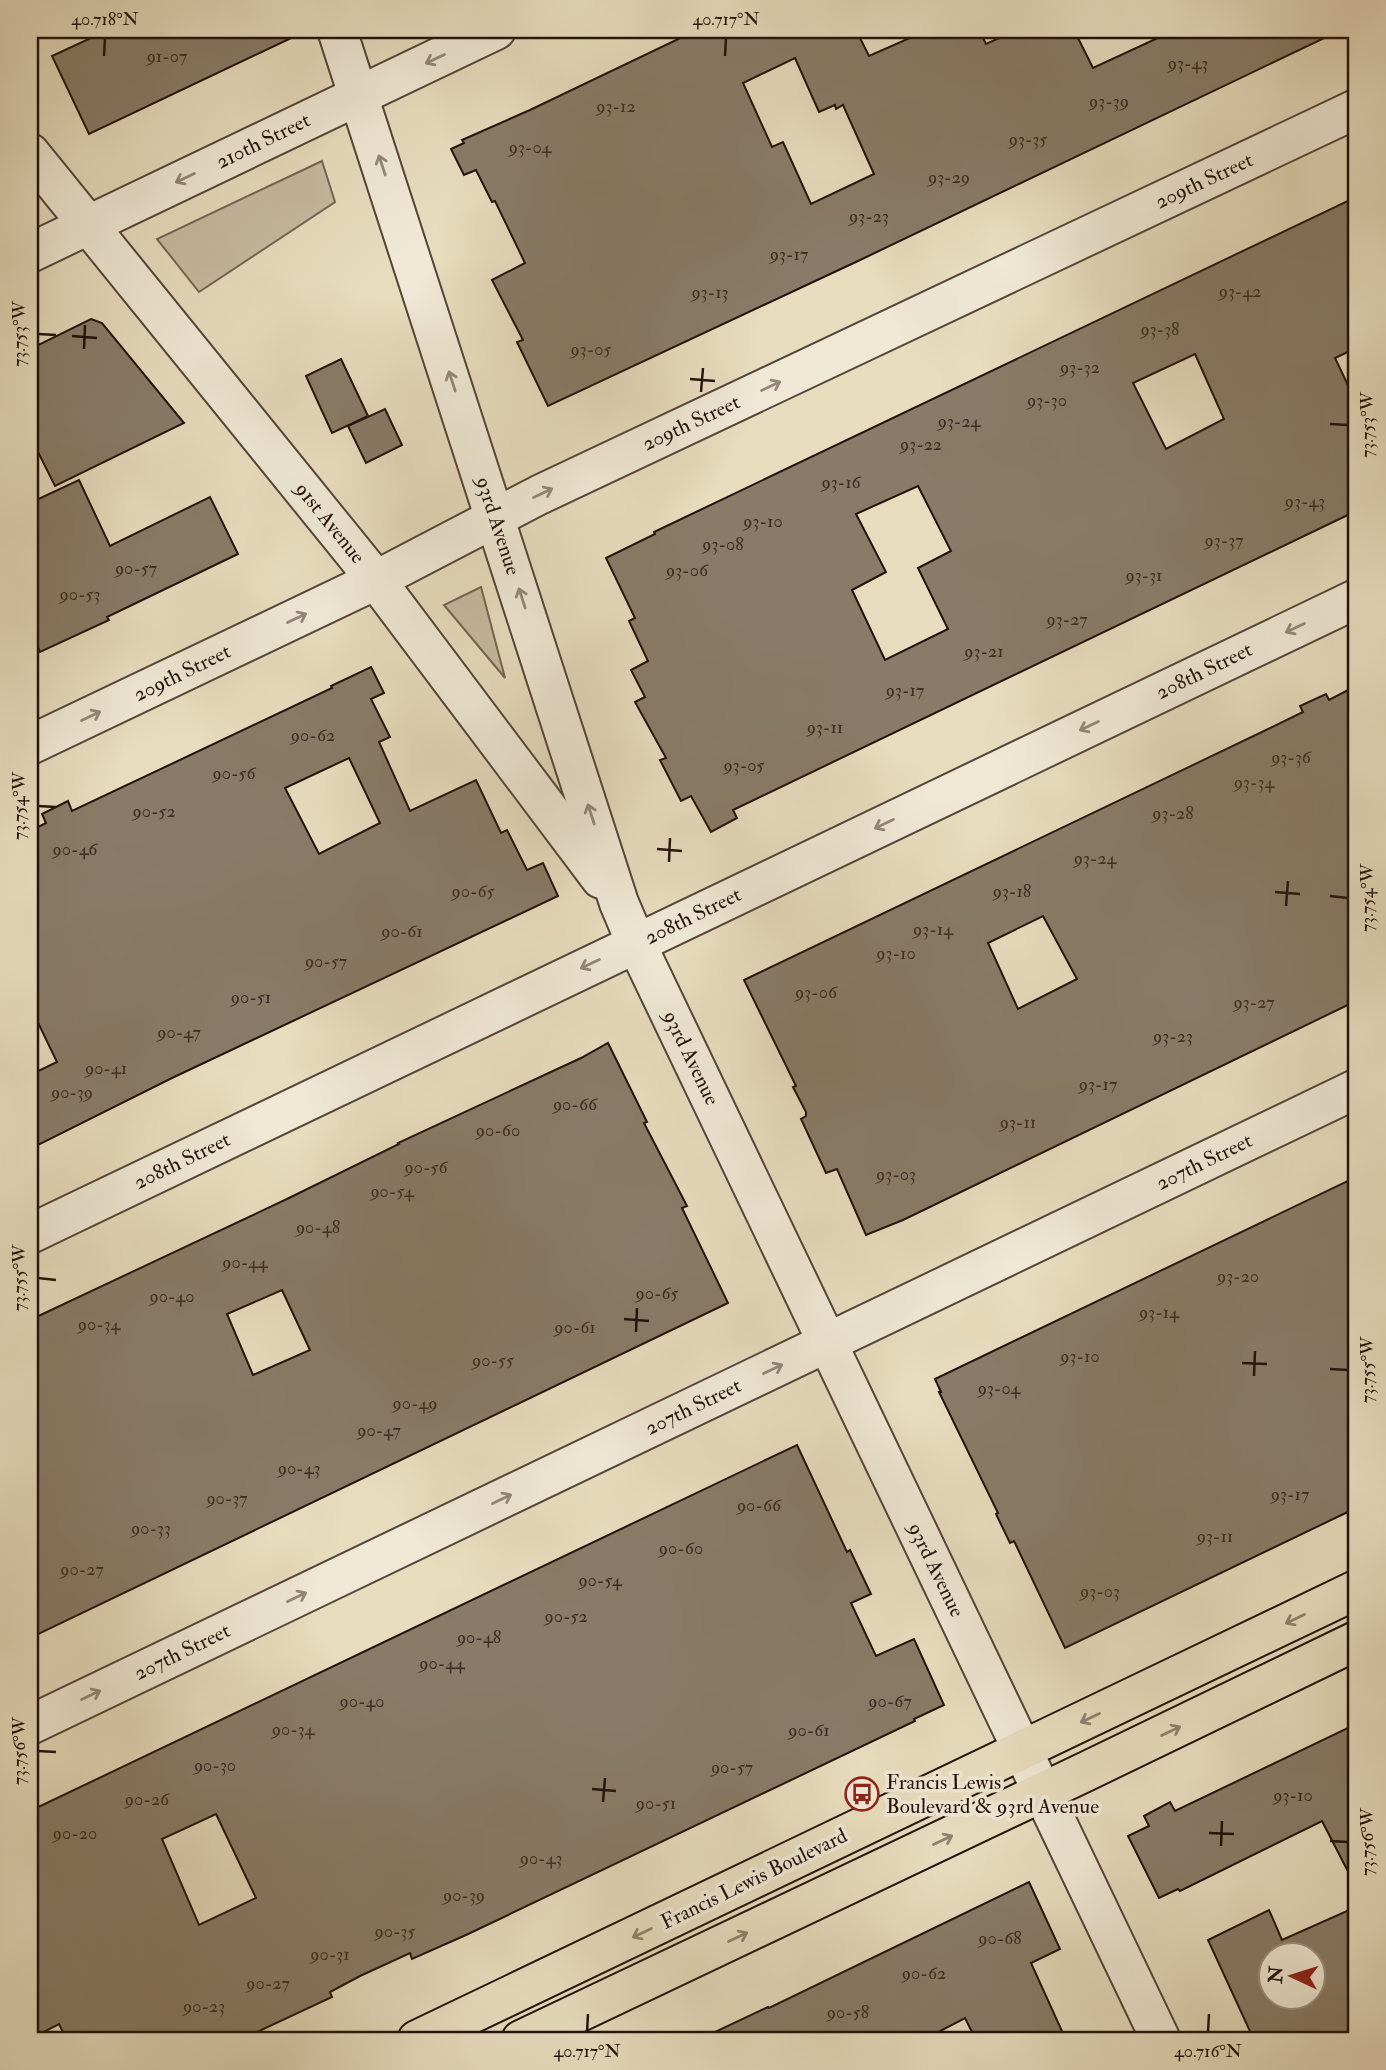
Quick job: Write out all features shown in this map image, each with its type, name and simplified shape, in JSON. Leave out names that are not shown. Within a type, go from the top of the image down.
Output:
[{"type":"main road","name":"Francis Lewis Boulevard","points":[[417,2040],[1356,1590]]},
{"type":"main road","points":[[521,2040],[1356,1641]]},
{"type":"street","name":"93rd Avenue","points":[[337,30],[619,903],[1161,2040]]},
{"type":"street","name":"210th Street","points":[[30,253],[496,30]]},
{"type":"street","name":"209th Street","points":[[30,745],[376,580],[495,516],[1356,109]]},
{"type":"street","name":"91st Avenue","points":[[30,153],[376,580],[619,903]]},
{"type":"street","name":"208th Street","points":[[30,1234],[1356,599]]},
{"type":"street","name":"207th Street","points":[[30,1725],[1356,1089]]},
{"type":"shaded area","points":[[322,161],[335,202],[199,292],[157,239]]},
{"type":"shaded area","points":[[481,587],[505,678],[444,605]]},
{"type":"building","points":[[108,30],[308,30],[89,134],[52,56]]},
{"type":"building","points":[[697,30],[856,30],[869,56],[928,30],[979,30],[986,44],[1017,30],[1074,30],[1093,68],[1175,30],[1341,30],[548,406],[517,342],[523,340],[492,280],[525,263],[495,201],[492,202],[476,170],[464,175],[451,149],[464,143],[462,140]],"holes":[[[795,58],[819,112],[835,105],[836,109],[843,105],[874,174],[811,204],[783,142],[772,147],[743,83]]]},
{"type":"building","points":[[1356,197],[1356,348],[1335,358],[1356,402],[1356,511],[733,810],[737,818],[711,832],[691,796],[681,801],[660,760],[666,758],[635,702],[645,697],[631,670],[648,661],[629,621],[635,618],[606,558],[655,534],[654,532]],"holes":[[[1195,354],[1224,419],[1166,449],[1133,383]],[[918,486],[951,551],[918,568],[948,629],[885,660],[852,590],[886,572],[856,514]]]},
{"type":"building","points":[[91,319],[102,323],[184,423],[55,486],[30,436],[30,349]]},
{"type":"building","points":[[341,359],[368,416],[332,433],[306,376]]},
{"type":"building","points":[[385,409],[402,445],[366,463],[348,426]]},
{"type":"building","points":[[79,480],[110,546],[210,497],[238,554],[40,652],[30,629],[30,503]]},
{"type":"building","points":[[371,667],[384,693],[371,699],[390,737],[379,742],[410,811],[476,780],[501,833],[507,830],[527,870],[543,863],[558,896],[172,1078],[30,1149],[30,1075],[57,1062],[30,1006],[30,831],[46,823],[42,814],[68,801],[72,811],[332,688],[331,686]],"holes":[[[349,758],[380,823],[319,854],[285,788]]]},
{"type":"building","points":[[1356,686],[1356,1001],[903,1220],[866,1235],[837,1169],[826,1173],[801,1119],[806,1116],[806,1112],[793,1087],[796,1086],[744,980],[1303,712],[1300,706],[1326,694],[1329,700]],"holes":[[[1043,916],[1077,979],[1018,1009],[988,943]]]},
{"type":"building","points":[[608,1043],[647,1122],[644,1123],[687,1206],[682,1208],[728,1303],[30,1638],[30,1320]],"holes":[[[282,1290],[310,1350],[253,1375],[227,1314]]]},
{"type":"building","points":[[1356,1177],[1356,1508],[1065,1648],[1014,1541],[1010,1543],[935,1379]]},
{"type":"building","points":[[797,1445],[847,1552],[850,1550],[871,1594],[851,1603],[876,1656],[914,1639],[944,1705],[466,1935],[412,1959],[410,1953],[360,1976],[330,1992],[332,1997],[240,2040],[67,2040],[59,2024],[30,2039],[30,1811]],"holes":[[[216,1814],[256,1898],[199,1925],[162,1839]]]},
{"type":"building","points":[[1356,1724],[1356,1887],[1322,1821],[1180,1891],[1178,1889],[1159,1898],[1128,1836],[1149,1826],[1144,1816],[1170,1802],[1175,1811]]},
{"type":"building","points":[[1029,1882],[1060,1949],[1031,1963],[1066,2040],[976,2040],[965,2018],[923,2040],[698,2040],[769,2008]]},
{"type":"building","points":[[1356,1907],[1356,2040],[1254,2040],[1208,1940],[1269,1910],[1282,1940]]},
{"type":"place","name":"Francis Lewis Boulevard & 93rd Avenue","points":[[862,1794]]}]
